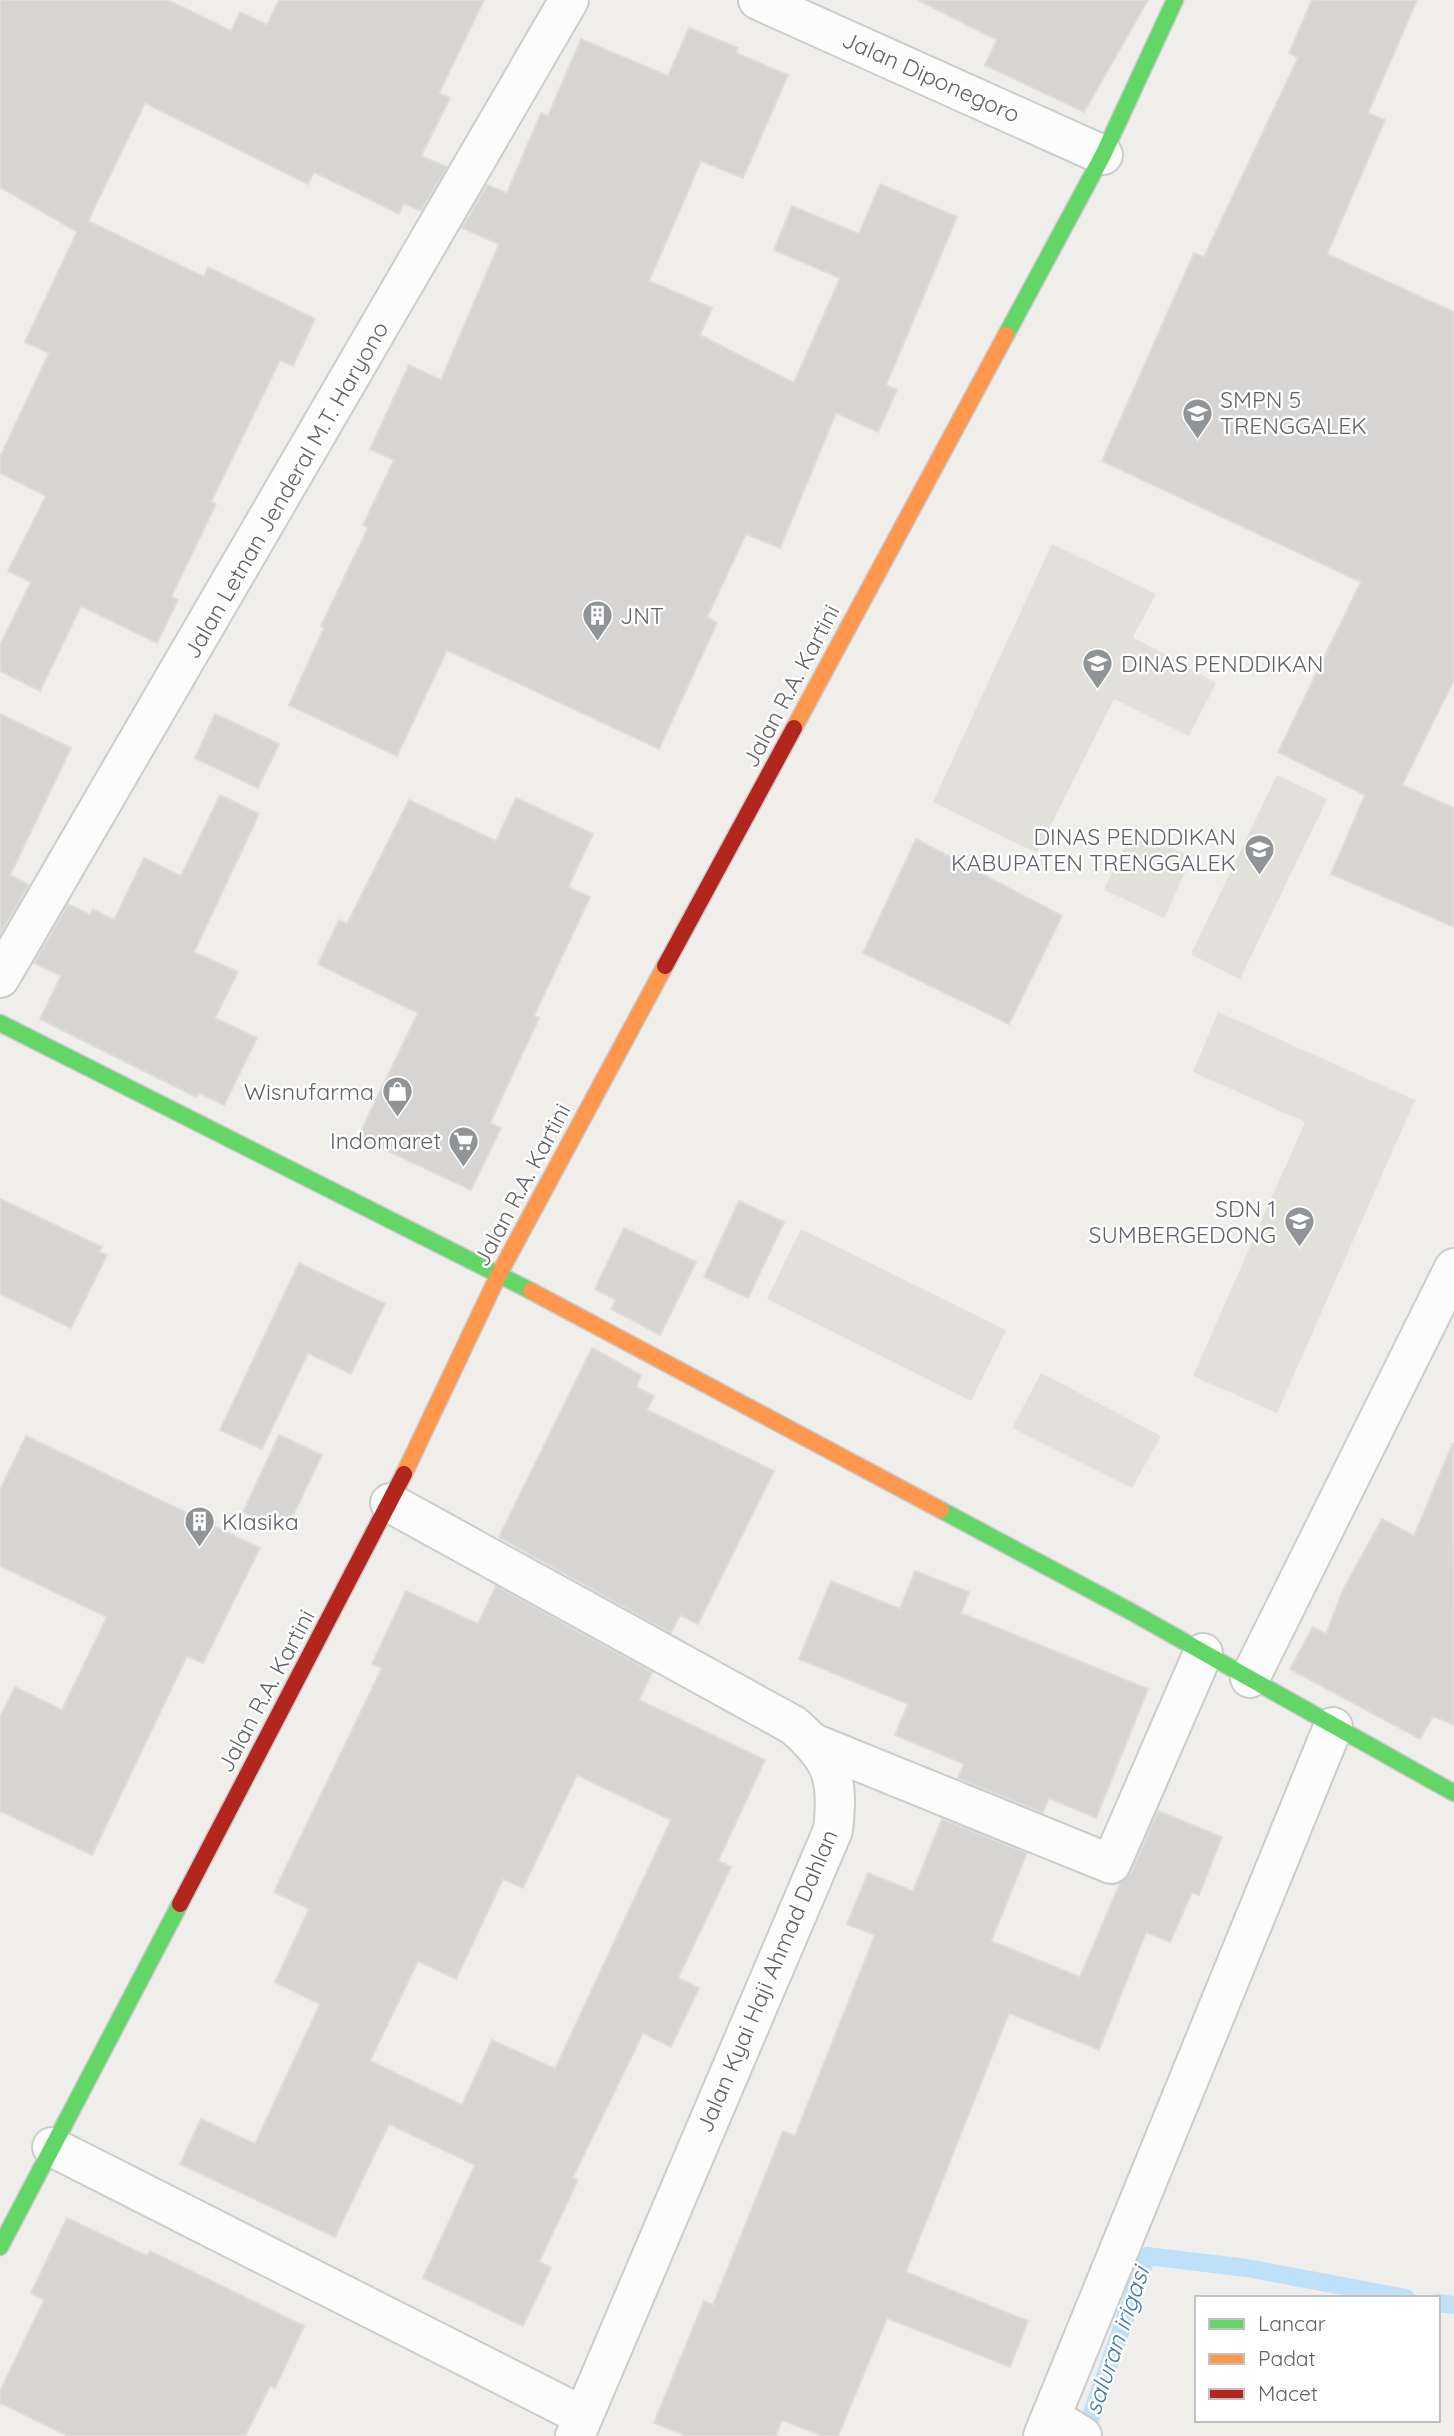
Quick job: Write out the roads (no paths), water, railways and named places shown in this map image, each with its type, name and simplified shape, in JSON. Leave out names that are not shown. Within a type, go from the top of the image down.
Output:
[{"type":"street","name":"Jalan Letnan Jenderal M.T. Haryono","points":[[0,978],[569,0]]},
{"type":"street","name":"Jalan Diponegoro","points":[[758,0],[1103,155]]},
{"type":"street","name":"Jalan R.A. Kartini","points":[[0,2247],[390,1503],[499,1274],[1103,155],[1175,0]]},
{"type":"street","points":[[0,1023],[499,1274],[1250,1678],[1454,1793]]},
{"type":"street","points":[[1250,1678],[1454,1268]]},
{"type":"street","name":"Jalan Kyai Haji Ahmad Dahlan","points":[[390,1503],[793,1725],[813,1743],[831,1766],[837,1798],[833,1830],[579,2426]]},
{"type":"street","points":[[813,1743],[1111,1864],[1203,1653]]},
{"type":"street","points":[[1061,2429],[1333,1727]]},
{"type":"street","points":[[52,2147],[579,2426]]},
{"type":"waterway","name":"saluran irigasi","points":[[1084,2436],[1147,2256],[1247,2268],[1395,2296]]},
{"type":"waterway","name":"saluran irigasi","points":[[1440,2303],[1454,2305]]},
{"type":"place","name":"SMPN 5 TRENGGALEK","points":[[1197,440]]},
{"type":"place","name":"JNT","points":[[597,643]]},
{"type":"place","name":"DINAS PENDDIKAN","points":[[1098,691]]},
{"type":"place","name":"DINAS PENDDIKAN KABUPATEN TRENGGALEK","points":[[1259,877]]},
{"type":"place","name":"Wisnufarma","points":[[397,1119]]},
{"type":"place","name":"Indomaret","points":[[464,1168]]},
{"type":"place","name":"SDN 1 SUMBERGEDONG","points":[[1299,1249]]},
{"type":"place","name":"Klasika","points":[[199,1549]]}]
